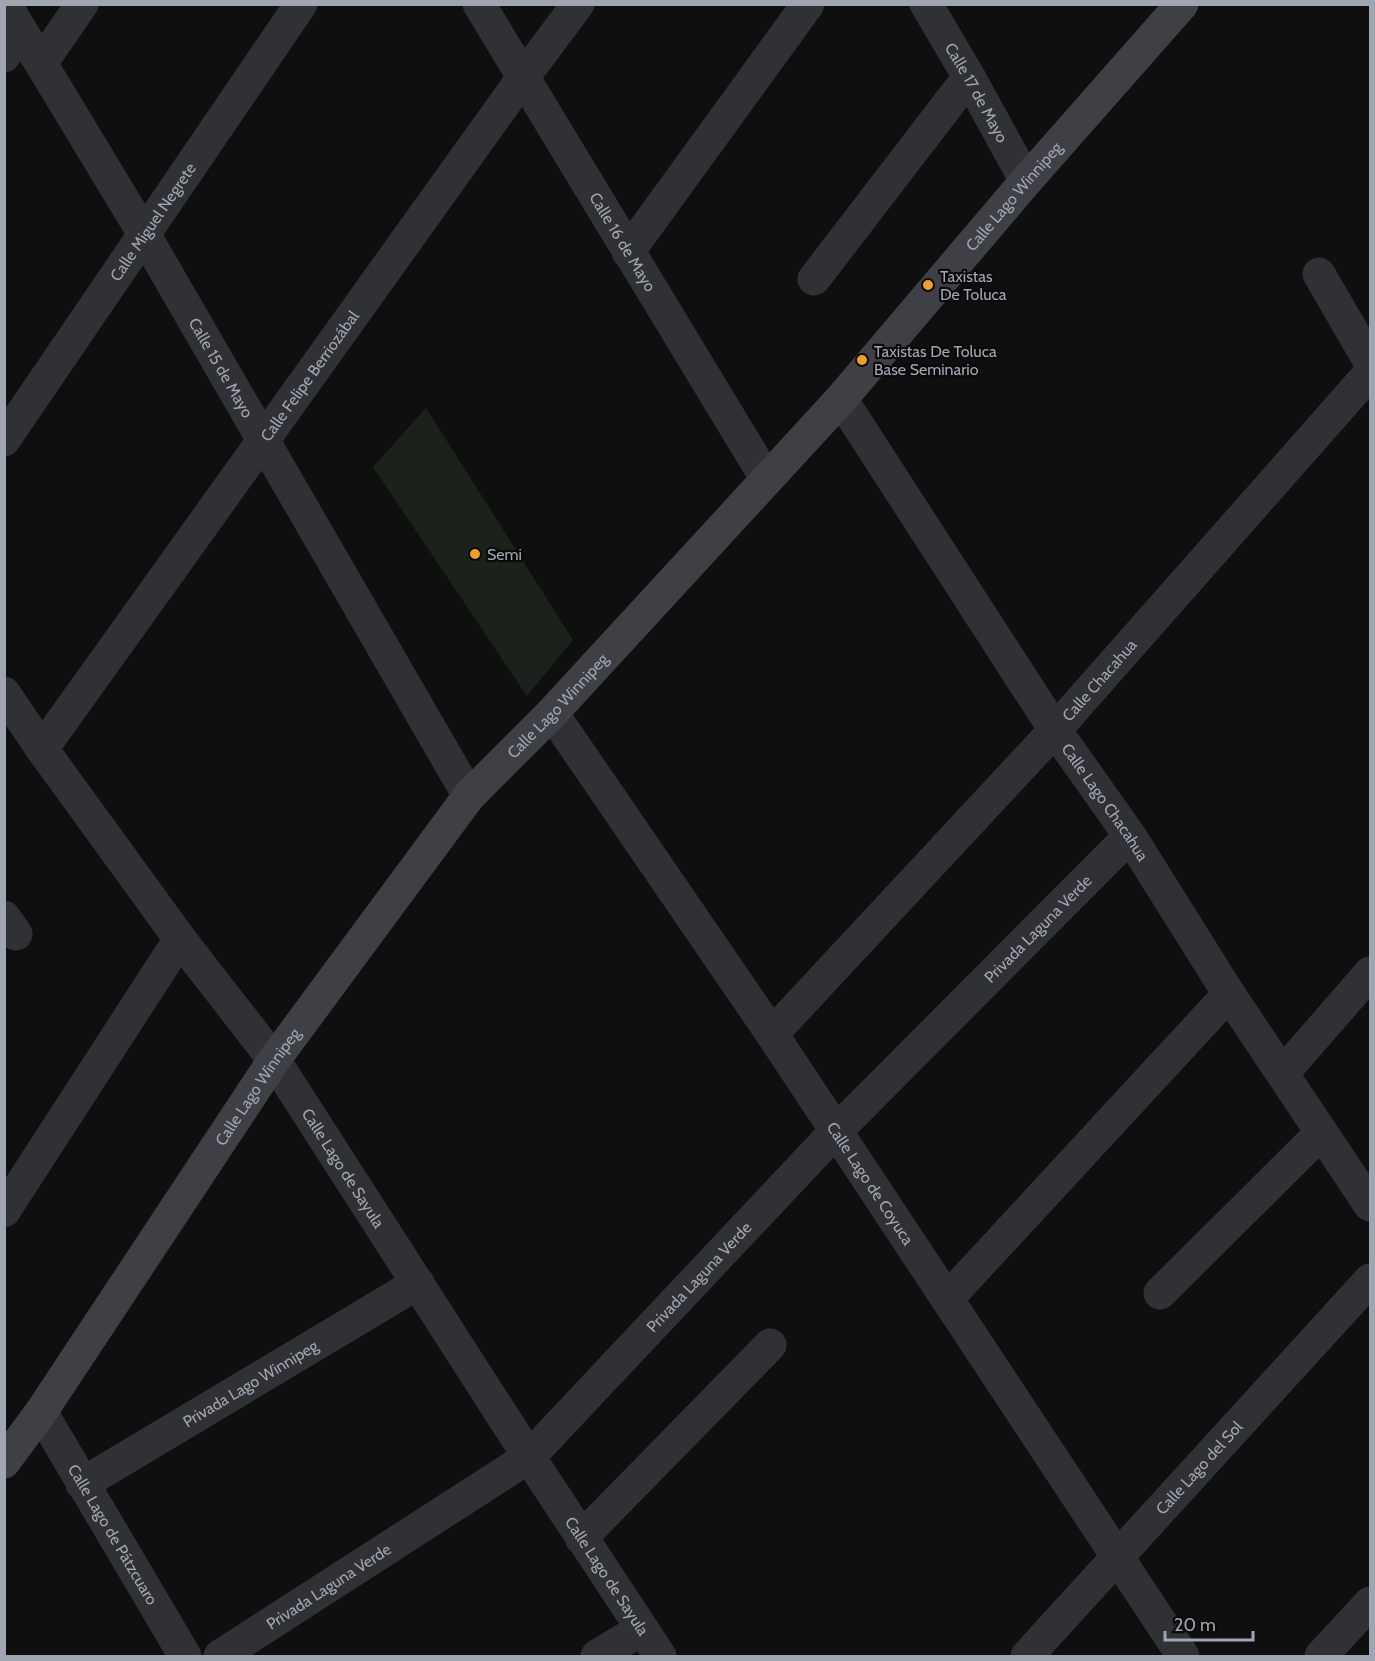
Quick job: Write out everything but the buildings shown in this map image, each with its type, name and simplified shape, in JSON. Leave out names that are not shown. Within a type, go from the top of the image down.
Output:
[{"type":"main road","name":"Calle Lago Winnipeg","points":[[4,1462],[40,1412],[274,1060],[469,796],[552,713],[841,399],[1026,181],[1182,4]]},
{"type":"street","points":[[42,62],[82,4]]},
{"type":"street","name":"Calle Miguel Negrete","points":[[4,440],[301,4]]},
{"type":"street","name":"Calle 16 de Mayo","points":[[479,4],[766,478]]},
{"type":"street","name":"Calle Felipe Berriozábal","points":[[42,749],[522,78],[578,4]]},
{"type":"street","points":[[628,252],[808,4]]},
{"type":"street","name":"Calle 17 de Mayo","points":[[926,4],[1026,181]]},
{"type":"street","name":"Calle 15 de Mayo","points":[[10,31],[42,62],[469,796]]},
{"type":"street","points":[[814,279],[969,77]]},
{"type":"street","points":[[1320,274],[1371,362]]},
{"type":"street","name":"Calle Chacahua","points":[[772,1034],[1055,730],[1371,373]]},
{"type":"street","name":"Calle Lago Chacahua","points":[[841,399],[1055,730],[1130,837],[1321,1133],[1371,1205]]},
{"type":"street","name":"Calle Lago de Sayula","points":[[4,693],[180,939],[274,1060],[581,1538],[660,1656]]},
{"type":"street","name":"Calle Lago de Coyuca","points":[[552,713],[772,1034],[1183,1656]]},
{"type":"street","name":"Privada Laguna Verde","points":[[220,1656],[529,1457],[836,1131],[1130,837]]},
{"type":"street","points":[[4,1211],[180,939]]},
{"type":"street","points":[[1283,1073],[1371,973]]},
{"type":"street","points":[[947,1299],[1230,994]]},
{"type":"street","points":[[1160,1293],[1321,1133]]},
{"type":"street","name":"Calle Lago del Sol","points":[[1027,1656],[1371,1280]]},
{"type":"street","name":"Privada Lago Winnipeg","points":[[82,1484],[418,1283]]},
{"type":"street","points":[[581,1538],[770,1345]]},
{"type":"street","name":"Calle Lago de Pátzcuaro","points":[[40,1412],[185,1656]]},
{"type":"street","points":[[1321,1656],[1371,1603]]},
{"type":"street","points":[[597,1656],[642,1629]]},
{"type":"shaded area","name":"Semi","points":[[426,408],[573,640],[527,696],[373,467]]},
{"type":"place","name":"Taxistas De Toluca","points":[[928,285]]},
{"type":"place","name":"Taxistas De Toluca Base Seminario","points":[[862,360]]},
{"type":"place","name":"Semi","points":[[475,554]]}]
